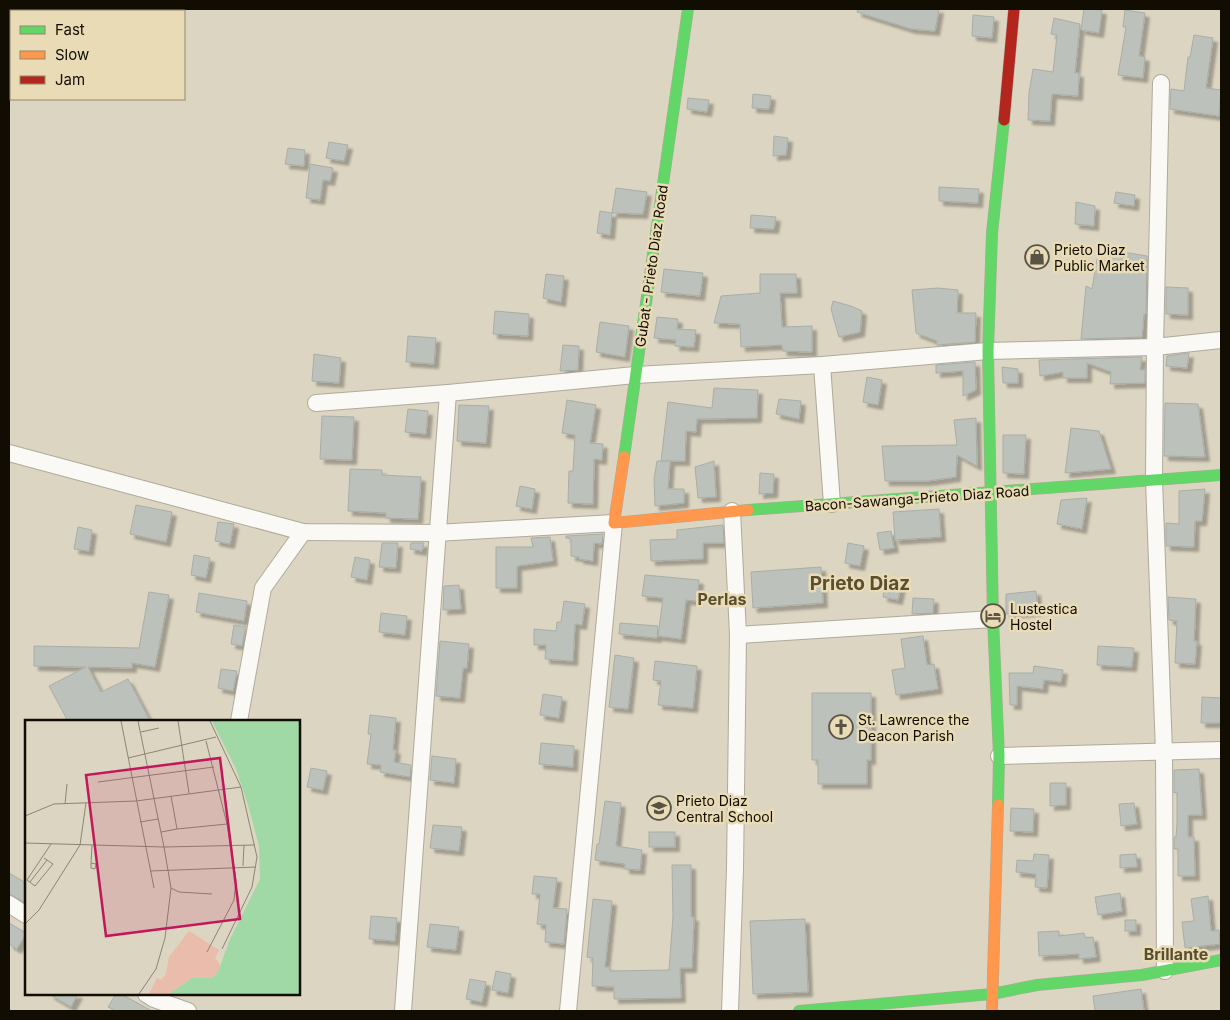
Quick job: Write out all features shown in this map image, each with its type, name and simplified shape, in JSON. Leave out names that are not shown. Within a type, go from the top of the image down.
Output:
[{"type":"street","name":"Gubat - Prieto Diaz Road","points":[[614,523],[688,9]]},
{"type":"street","points":[[992,1011],[999,756],[993,619],[988,351],[992,233],[1014,9]]},
{"type":"street","points":[[1161,83],[1154,480],[1164,752],[1164,972]]},
{"type":"street","points":[[316,404],[635,375],[822,365],[988,351],[1155,347],[1221,340]]},
{"type":"street","points":[[822,365],[832,504]]},
{"type":"street","points":[[403,1011],[436,533],[448,393]]},
{"type":"street","points":[[9,453],[304,532],[436,533],[614,523],[568,1011]]},
{"type":"street","name":"Bacon-Sawanga-Prieto Diaz Road","points":[[614,523],[732,511],[1221,475]]},
{"type":"street","points":[[730,1011],[735,868],[738,635],[732,511]]},
{"type":"street","points":[[239,720],[263,588],[304,532]]},
{"type":"street","points":[[738,635],[993,619]]},
{"type":"street","points":[[999,756],[1221,750]]},
{"type":"street","points":[[9,904],[25,914]]},
{"type":"street","points":[[799,1011],[992,994],[1037,985],[1164,972],[1221,960]]},
{"type":"street","points":[[148,995],[188,1011]]},
{"type":"building","points":[[858,9],[939,9],[935,31],[911,29],[857,12]]},
{"type":"building","points":[[1084,9],[1102,10],[1099,33],[1081,30]]},
{"type":"building","points":[[1125,10],[1145,13],[1139,56],[1145,57],[1143,78],[1118,75],[1126,27],[1123,27]]},
{"type":"building","points":[[973,15],[994,17],[992,38],[972,36]]},
{"type":"building","points":[[1054,18],[1080,24],[1075,73],[1079,73],[1078,96],[1052,94],[1050,121],[1028,120],[1029,93],[1033,69],[1053,72],[1057,35],[1051,34]]},
{"type":"building","points":[[1194,35],[1213,38],[1206,88],[1221,90],[1219,116],[1170,109],[1171,89],[1184,91],[1188,57],[1190,57]]},
{"type":"building","points":[[753,94],[771,96],[769,109],[752,108]]},
{"type":"building","points":[[688,98],[709,100],[707,112],[687,109]]},
{"type":"building","points":[[774,136],[788,138],[786,155],[773,156]]},
{"type":"building","points":[[329,142],[348,145],[344,161],[326,158]]},
{"type":"building","points":[[288,148],[305,150],[304,166],[285,164]]},
{"type":"building","points":[[310,164],[333,168],[330,181],[323,180],[320,200],[306,198]]},
{"type":"building","points":[[939,187],[979,189],[978,203],[939,201]]},
{"type":"building","points":[[616,188],[647,192],[643,214],[612,213]]},
{"type":"building","points":[[1116,192],[1135,195],[1134,206],[1114,203]]},
{"type":"building","points":[[1076,202],[1095,206],[1094,226],[1075,224]]},
{"type":"building","points":[[600,211],[612,213],[610,235],[597,233]]},
{"type":"building","points":[[751,215],[776,217],[774,229],[750,228]]},
{"type":"building","points":[[1111,250],[1147,256],[1146,314],[1144,314],[1142,337],[1081,339],[1086,286],[1092,289],[1097,259],[1109,261]]},
{"type":"building","points":[[664,269],[703,273],[700,296],[661,292]]},
{"type":"building","points":[[546,274],[564,276],[561,302],[543,298]]},
{"type":"building","points":[[760,274],[796,274],[797,293],[780,293],[782,327],[812,326],[812,352],[783,351],[782,345],[741,347],[740,324],[714,323],[721,296],[760,293]]},
{"type":"building","points":[[1166,287],[1188,288],[1188,315],[1166,314]]},
{"type":"building","points":[[938,288],[958,290],[957,313],[976,313],[975,342],[937,345],[937,341],[916,333],[912,290]]},
{"type":"building","points":[[833,301],[862,311],[860,332],[839,337],[831,309]]},
{"type":"building","points":[[495,311],[529,314],[528,336],[493,334]]},
{"type":"building","points":[[657,317],[678,319],[677,329],[696,330],[694,347],[675,346],[676,340],[654,338]]},
{"type":"building","points":[[600,322],[629,326],[625,357],[596,352]]},
{"type":"building","points":[[408,336],[436,338],[434,364],[406,362]]},
{"type":"building","points":[[563,345],[579,346],[578,370],[560,371]]},
{"type":"building","points":[[1189,353],[1187,368],[1166,366],[1167,356]]},
{"type":"building","points":[[314,354],[341,358],[339,383],[312,381]]},
{"type":"building","points":[[1142,357],[1140,370],[1145,370],[1145,383],[1110,384],[1111,372],[1087,363],[1087,378],[1063,378],[1063,372],[1040,376],[1039,360]]},
{"type":"building","points":[[975,362],[976,390],[963,396],[963,371],[936,373],[936,365]]},
{"type":"building","points":[[1002,367],[1018,369],[1018,383],[1003,383]]},
{"type":"building","points":[[867,377],[882,380],[878,405],[863,402]]},
{"type":"building","points":[[714,388],[758,390],[757,418],[697,419],[696,432],[686,431],[685,461],[661,461],[668,402],[712,408]]},
{"type":"building","points":[[779,399],[801,401],[799,419],[776,414]]},
{"type":"building","points":[[567,400],[596,405],[590,443],[603,444],[602,460],[594,459],[593,504],[568,503],[569,471],[573,471],[575,435],[562,433]]},
{"type":"building","points":[[1165,403],[1198,404],[1205,457],[1164,456]]},
{"type":"building","points":[[459,405],[489,406],[486,443],[457,441]]},
{"type":"building","points":[[408,409],[428,411],[426,434],[405,432]]},
{"type":"building","points":[[322,416],[354,417],[352,460],[320,459]]},
{"type":"building","points":[[976,418],[977,466],[957,455],[956,477],[927,481],[885,481],[882,446],[957,445],[954,420]]},
{"type":"building","points":[[1071,428],[1099,431],[1111,469],[1065,473]]},
{"type":"building","points":[[1003,435],[1026,435],[1024,474],[1003,473]]},
{"type":"building","points":[[657,461],[670,461],[668,489],[684,489],[684,503],[655,506],[654,479]]},
{"type":"building","points":[[714,461],[716,497],[698,498],[695,467]]},
{"type":"building","points":[[350,469],[382,470],[382,475],[421,477],[418,519],[386,518],[386,513],[348,511]]},
{"type":"building","points":[[760,473],[774,474],[773,493],[759,494]]},
{"type":"building","points":[[520,486],[535,489],[532,509],[516,506]]},
{"type":"building","points":[[1205,489],[1202,521],[1195,521],[1194,547],[1166,546],[1166,523],[1179,524],[1179,491]]},
{"type":"building","points":[[1087,498],[1082,529],[1057,524],[1061,500]]},
{"type":"building","points":[[136,505],[172,512],[166,542],[130,534]]},
{"type":"building","points":[[939,509],[941,537],[895,540],[893,512]]},
{"type":"building","points":[[218,522],[234,524],[230,544],[215,541]]},
{"type":"building","points":[[723,525],[724,543],[703,543],[703,559],[651,561],[650,540],[677,539],[677,530]]},
{"type":"building","points":[[78,527],[92,530],[89,551],[74,549]]},
{"type":"building","points":[[891,531],[894,548],[880,550],[877,533]]},
{"type":"building","points":[[603,534],[602,544],[594,543],[593,561],[571,556],[571,539],[566,538],[566,536]]},
{"type":"building","points":[[550,537],[553,561],[517,566],[517,588],[496,588],[496,547],[533,547],[531,538]]},
{"type":"building","points":[[382,543],[398,543],[396,568],[379,567]]},
{"type":"building","points":[[411,543],[424,543],[422,551],[410,549]]},
{"type":"building","points":[[848,543],[864,546],[860,566],[845,563]]},
{"type":"building","points":[[194,555],[210,558],[206,578],[191,575]]},
{"type":"building","points":[[355,557],[370,560],[367,580],[351,577]]},
{"type":"building","points":[[821,567],[823,603],[753,608],[751,572]]},
{"type":"building","points":[[645,575],[699,580],[697,601],[686,600],[681,639],[658,636],[663,598],[642,596]]},
{"type":"building","points":[[886,578],[902,581],[898,600],[883,597]]},
{"type":"building","points":[[459,585],[461,609],[443,610],[444,586]]},
{"type":"building","points":[[1036,591],[1038,611],[1006,614],[1006,594]]},
{"type":"building","points":[[149,592],[169,595],[155,667],[132,663],[132,668],[88,667],[101,692],[128,679],[149,720],[67,720],[49,686],[86,667],[34,666],[34,646],[139,648]]},
{"type":"building","points":[[199,593],[247,601],[244,621],[196,612]]},
{"type":"building","points":[[1168,597],[1196,599],[1194,641],[1197,641],[1195,664],[1175,663],[1177,621],[1169,620]]},
{"type":"building","points":[[913,598],[934,599],[933,613],[912,614]]},
{"type":"building","points":[[564,601],[585,604],[582,625],[575,624],[573,661],[545,659],[546,645],[534,645],[534,629],[556,631],[557,622],[561,622]]},
{"type":"building","points":[[381,613],[407,616],[405,635],[379,632]]},
{"type":"building","points":[[620,623],[658,626],[657,638],[619,634]]},
{"type":"building","points":[[234,625],[246,627],[242,646],[231,644]]},
{"type":"building","points":[[923,636],[927,665],[934,664],[938,689],[896,695],[892,670],[905,668],[901,639]]},
{"type":"building","points":[[440,641],[469,644],[467,668],[463,668],[460,698],[436,696]]},
{"type":"building","points":[[1098,646],[1134,648],[1132,667],[1097,665]]},
{"type":"building","points":[[615,655],[634,658],[628,709],[609,707]]},
{"type":"building","points":[[655,661],[697,666],[693,708],[658,705],[661,681],[653,680]]},
{"type":"building","points":[[1034,666],[1063,670],[1061,682],[1044,680],[1043,689],[1017,686],[1017,705],[1010,705],[1009,673],[1033,673]]},
{"type":"building","points":[[221,669],[237,671],[233,691],[218,688]]},
{"type":"building","name":"St. Lawrence the Deacon Parish","points":[[812,693],[871,693],[871,760],[867,760],[867,784],[818,784],[818,760],[812,760]]},
{"type":"building","points":[[543,694],[562,697],[559,718],[540,715]]},
{"type":"building","points":[[1202,697],[1221,698],[1221,723],[1201,723]]},
{"type":"building","points":[[370,715],[396,718],[393,750],[396,750],[394,762],[411,765],[410,777],[380,772],[381,765],[367,764],[371,734],[368,734]]},
{"type":"building","points":[[541,743],[574,746],[573,767],[539,764]]},
{"type":"building","points":[[432,756],[456,759],[454,783],[430,780]]},
{"type":"building","points":[[311,768],[327,771],[323,790],[307,787]]},
{"type":"building","points":[[1199,769],[1202,815],[1188,815],[1188,837],[1194,837],[1195,876],[1178,876],[1178,849],[1174,849],[1177,824],[1177,792],[1174,793],[1174,770]]},
{"type":"building","points":[[1050,783],[1066,783],[1066,805],[1050,806]]},
{"type":"building","points":[[605,801],[621,803],[616,846],[642,850],[640,870],[625,869],[625,864],[595,860]]},
{"type":"building","points":[[1134,803],[1137,824],[1121,826],[1119,804]]},
{"type":"building","points":[[1011,808],[1034,809],[1033,832],[1010,831]]},
{"type":"building","points":[[433,825],[462,827],[459,851],[430,848]]},
{"type":"building","points":[[649,832],[675,832],[675,847],[649,847]]},
{"type":"building","points":[[1034,854],[1049,855],[1047,888],[1035,887],[1036,874],[1016,872],[1017,860],[1033,861]]},
{"type":"building","points":[[1136,854],[1137,867],[1120,868],[1120,855]]},
{"type":"building","points":[[672,865],[691,865],[691,917],[694,917],[692,968],[680,968],[681,998],[614,999],[614,987],[592,986],[593,958],[587,957],[593,899],[612,901],[605,967],[610,967],[610,971],[669,970],[673,916]]},
{"type":"building","points":[[9,873],[25,882],[25,902],[9,894]]},
{"type":"building","points":[[534,876],[557,878],[553,908],[567,909],[564,944],[545,942],[546,925],[537,924],[540,894],[532,894]]},
{"type":"building","points":[[1120,893],[1122,911],[1098,915],[1095,897]]},
{"type":"building","points":[[1208,896],[1211,931],[1219,930],[1220,944],[1185,948],[1182,922],[1194,921],[1191,899]]},
{"type":"building","points":[[371,916],[397,918],[395,941],[369,939]]},
{"type":"building","points":[[805,919],[808,992],[753,994],[750,921]]},
{"type":"building","points":[[1125,920],[1136,920],[1136,931],[1125,931]]},
{"type":"building","points":[[9,923],[25,932],[25,935],[17,949],[9,944]]},
{"type":"building","points":[[430,924],[459,927],[456,950],[427,947]]},
{"type":"building","points":[[1059,931],[1059,936],[1084,933],[1085,938],[1093,937],[1096,957],[1079,959],[1079,954],[1039,956],[1038,932]]},
{"type":"building","points":[[496,971],[511,974],[508,993],[492,990]]},
{"type":"building","points":[[470,979],[486,982],[482,1002],[466,999]]},
{"type":"building","points":[[1141,989],[1144,1011],[1095,1011],[1093,996]]},
{"type":"building","points":[[51,995],[77,995],[71,1007]]},
{"type":"building","points":[[115,995],[123,995],[152,1011],[116,1011],[108,1007]]},
{"type":"traffic: fast","points":[[624,457],[688,9]]},
{"type":"traffic: fast","points":[[998,805],[999,756],[993,619],[988,351],[992,233],[1004,120]]},
{"type":"traffic: fast","points":[[748,510],[1221,475]]},
{"type":"traffic: fast","points":[[799,1011],[992,994],[1037,985],[1142,975],[1221,960]]},
{"type":"traffic: slow","points":[[624,457],[614,523],[748,510]]},
{"type":"traffic: slow","points":[[992,1011],[998,805]]},
{"type":"traffic: jam","points":[[1004,120],[1014,9]]},
{"type":"place","name":"Prieto Diaz Public Market","points":[[1037,257]]},
{"type":"place","name":"Lustestica Hostel","points":[[993,616]]},
{"type":"place","name":"St. Lawrence the Deacon Parish","points":[[841,727]]},
{"type":"place","name":"Prieto Diaz Central School","points":[[659,808]]},
{"type":"district","name":"Prieto Diaz","points":[[860,583]]},
{"type":"district","name":"Perlas","points":[[722,599]]},
{"type":"district","name":"Brillante","points":[[1176,954]]}]
